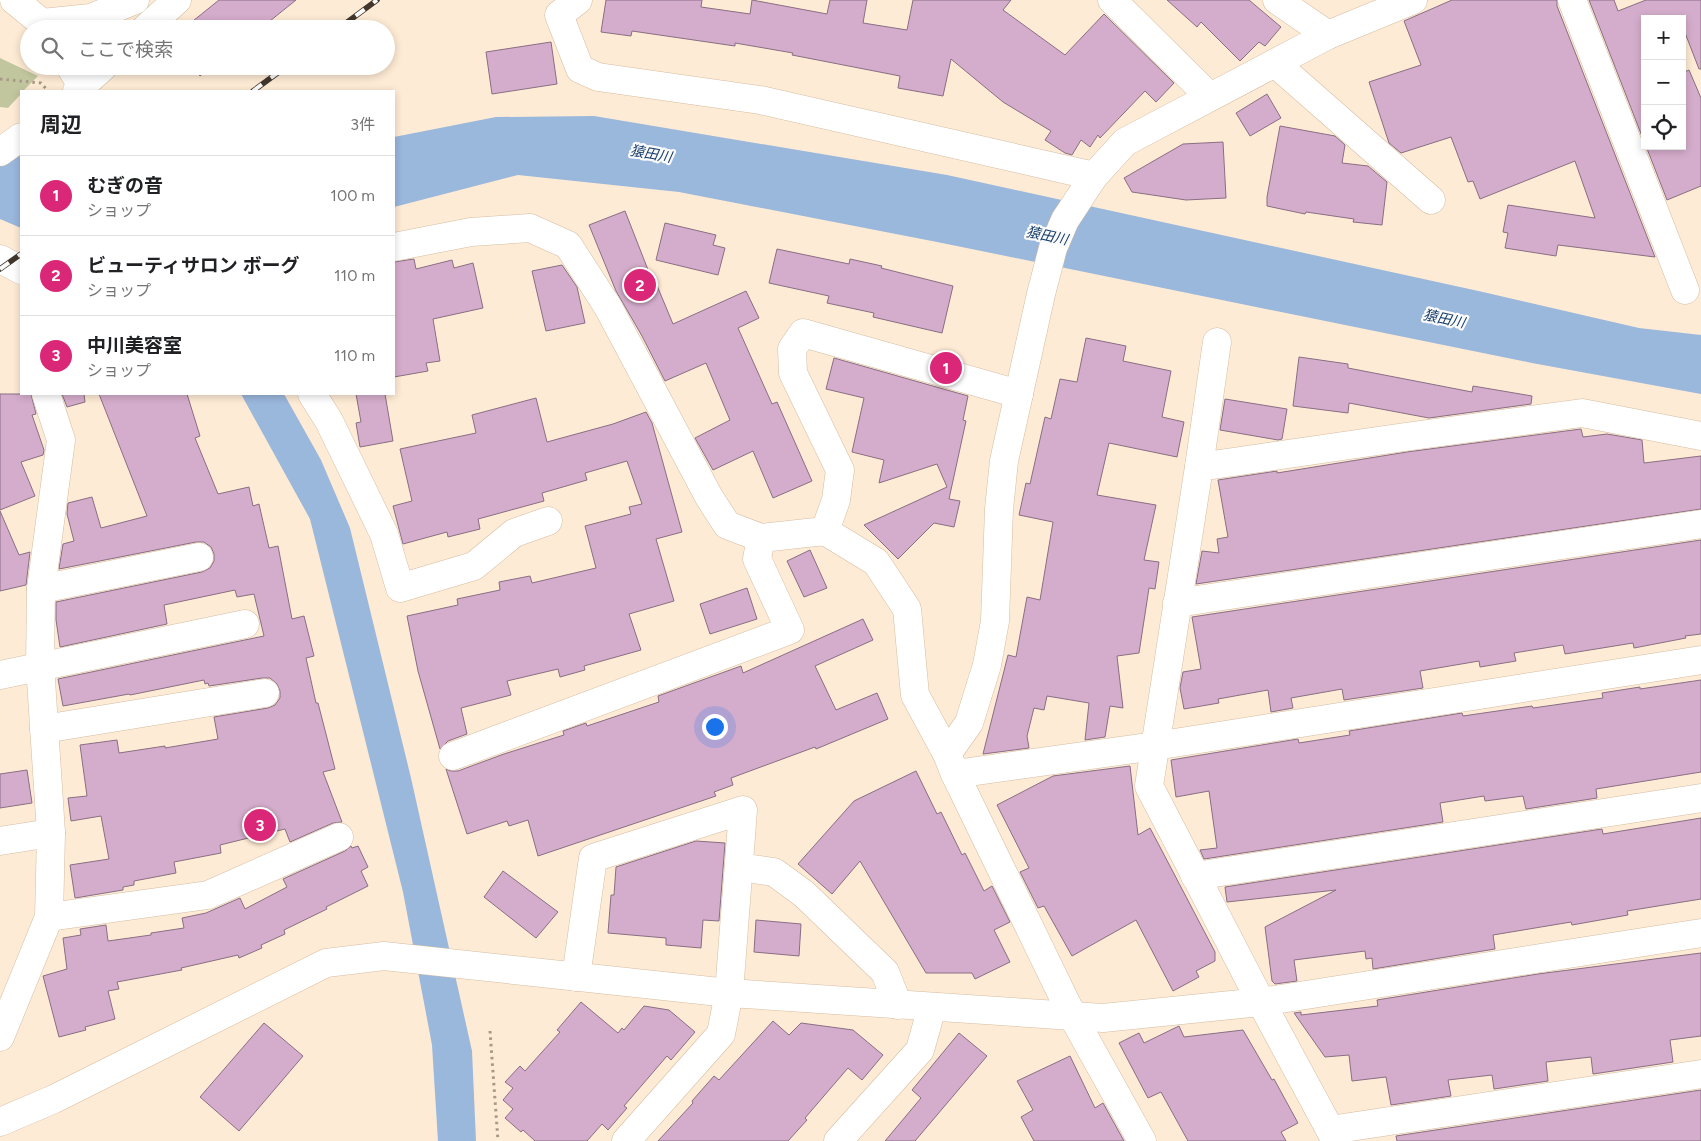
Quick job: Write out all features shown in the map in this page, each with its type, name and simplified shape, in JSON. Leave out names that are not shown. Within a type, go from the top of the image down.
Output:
[{"type":"street","points":[[14,0],[37,20]]},
{"type":"street","points":[[79,20],[91,18],[135,0]]},
{"type":"street","points":[[155,20],[177,0]]},
{"type":"street","points":[[578,0],[559,15],[580,68],[598,77],[760,100],[1088,185]]},
{"type":"street","points":[[1112,0],[1210,97]]},
{"type":"street","points":[[1278,0],[1328,34]]},
{"type":"street","points":[[952,764],[969,723],[987,666],[995,621],[999,509],[1004,461],[1041,294],[1053,248],[1065,220],[1088,185],[1124,142],[1328,34],[1413,0]]},
{"type":"street","points":[[1572,0],[1685,290]]},
{"type":"street","points":[[1275,63],[1431,200]]},
{"type":"street","points":[[76,81],[87,75]]},
{"type":"street","points":[[0,152],[20,138]]},
{"type":"street","points":[[395,247],[471,232],[530,228],[568,245],[608,307],[709,497],[726,525],[761,538],[825,531],[876,562],[907,609],[915,695],[952,764],[1073,1017],[1142,1141]]},
{"type":"street","points":[[0,259],[20,269]]},
{"type":"street","points":[[825,531],[836,500],[840,470],[793,373],[792,349],[803,333],[1019,394]]},
{"type":"street","points":[[1217,342],[1149,786],[1261,1002],[1333,1135],[1701,1074]]},
{"type":"street","points":[[0,1037],[49,917],[51,833],[40,666],[41,589],[60,440],[46,395]]},
{"type":"street","points":[[313,395],[329,421],[384,534],[400,588],[474,566],[514,533],[548,521]]},
{"type":"street","points":[[1199,468],[1582,413],[1701,436]]},
{"type":"street","points":[[1178,603],[1701,524]]},
{"type":"street","points":[[453,756],[790,630],[757,559],[761,538]]},
{"type":"street","points":[[41,589],[199,557]]},
{"type":"street","points":[[0,675],[245,624]]},
{"type":"street","points":[[952,764],[1155,746],[1701,660]]},
{"type":"street","points":[[44,729],[265,693]]},
{"type":"street","points":[[1195,876],[1701,798]]},
{"type":"street","points":[[576,977],[592,858],[743,810],[729,993],[721,1034],[626,1141]]},
{"type":"street","points":[[0,841],[51,833]]},
{"type":"street","points":[[49,917],[208,895],[339,837]]},
{"type":"street","points":[[739,867],[774,872],[804,894],[885,972],[898,1005]]},
{"type":"street","points":[[0,1122],[54,1099],[326,963],[384,956],[729,993],[1103,1018],[1261,1002],[1701,933]]},
{"type":"street","points":[[838,1141],[920,1050],[932,1007]]},
{"type":"path","points":[[0,79],[41,83],[47,90]]},
{"type":"path","points":[[490,1031],[498,1141]]},
{"type":"green space","points":[[0,58],[20,67],[20,75],[38,76],[24,90],[20,90],[20,95],[8,108],[0,107]]},
{"type":"water","name":"猿田川","points":[[594,116],[947,175],[1639,328],[1701,335],[1701,394],[1532,363],[937,242],[679,192],[518,175],[395,207],[395,137],[496,117]]},
{"type":"water","points":[[0,139],[20,154],[20,228],[0,219]]},
{"type":"water","points":[[242,395],[285,395],[321,460],[350,528],[411,778],[472,1051],[476,1141],[438,1141],[432,1045],[403,892],[310,519]]},
{"type":"building","points":[[219,0],[296,0],[271,20],[194,20]]},
{"type":"building","points":[[606,0],[702,0],[701,7],[750,14],[752,0],[827,14],[830,0],[867,0],[863,23],[907,30],[913,0],[1011,0],[1003,10],[1065,55],[1104,14],[1174,83],[1156,102],[1145,91],[1100,138],[1098,135],[1090,147],[1081,140],[1072,155],[1065,153],[1045,140],[1051,131],[1003,102],[951,59],[943,96],[898,88],[900,76],[792,55],[793,53],[735,43],[735,46],[632,31],[631,36],[601,32]]},
{"type":"building","points":[[1167,0],[1249,0],[1281,27],[1265,46],[1259,42],[1240,61],[1201,22],[1197,27]]},
{"type":"building","points":[[1452,0],[1557,0],[1557,6],[1655,257],[1558,245],[1556,256],[1505,248],[1508,233],[1503,232],[1508,205],[1595,218],[1575,161],[1480,199],[1473,181],[1468,182],[1451,137],[1401,153],[1389,143],[1369,82],[1421,65],[1404,21]]},
{"type":"building","points":[[1589,0],[1614,0],[1618,11],[1646,0],[1701,0],[1701,69],[1699,69],[1686,35],[1686,15],[1641,15],[1641,134]]},
{"type":"building","points":[[551,42],[557,84],[492,94],[486,52]]},
{"type":"building","points":[[1689,70],[1701,98],[1701,186],[1667,200],[1648,150],[1686,150],[1686,71]]},
{"type":"building","points":[[1267,94],[1281,118],[1250,136],[1236,113]]},
{"type":"building","points":[[1280,126],[1335,136],[1345,145],[1342,163],[1368,166],[1387,182],[1382,225],[1353,222],[1354,219],[1306,212],[1305,214],[1267,206]]},
{"type":"building","points":[[1223,142],[1226,198],[1186,200],[1132,192],[1124,178],[1183,144]]},
{"type":"building","points":[[625,211],[652,280],[653,276],[673,324],[746,291],[759,318],[738,328],[772,404],[777,402],[812,481],[773,498],[753,451],[713,470],[695,438],[730,420],[706,363],[665,381],[616,291],[589,225]]},
{"type":"building","points":[[665,223],[716,235],[713,245],[725,248],[718,275],[656,260]]},
{"type":"building","points":[[777,249],[849,264],[850,259],[953,286],[942,333],[873,317],[874,313],[827,303],[829,296],[769,283]]},
{"type":"building","points":[[414,259],[416,269],[452,260],[454,268],[473,263],[483,308],[433,319],[440,361],[426,363],[428,371],[395,377],[395,262]]},
{"type":"building","points":[[562,265],[577,287],[585,323],[546,331],[532,271]]},
{"type":"building","points":[[1086,338],[1126,346],[1123,361],[1171,371],[1162,417],[1184,422],[1177,457],[1109,443],[1097,495],[1156,505],[1144,560],[1159,562],[1155,589],[1149,588],[1139,653],[1117,656],[1123,708],[1110,706],[1105,737],[1085,740],[1089,703],[1047,696],[1044,710],[1034,708],[1027,736],[1029,748],[983,754],[1008,655],[1016,657],[1027,597],[1040,600],[1053,522],[1019,515],[1026,483],[1030,484],[1045,417],[1051,419],[1060,379],[1077,382]]},
{"type":"building","points":[[1299,357],[1348,364],[1348,368],[1472,392],[1473,386],[1532,396],[1531,404],[1429,418],[1349,403],[1348,413],[1293,406]]},
{"type":"building","points":[[834,358],[968,396],[963,420],[966,421],[949,499],[960,501],[954,527],[934,523],[898,559],[864,525],[947,487],[937,464],[879,483],[884,460],[852,452],[864,398],[826,389]]},
{"type":"building","points":[[0,394],[31,395],[36,414],[32,415],[44,450],[43,455],[21,462],[35,496],[0,510]]},
{"type":"building","points":[[62,395],[84,395],[85,402],[67,407]]},
{"type":"building","points":[[99,395],[187,395],[200,436],[195,438],[218,494],[249,487],[253,506],[259,504],[269,548],[278,546],[292,619],[304,616],[314,656],[306,658],[316,703],[318,703],[335,769],[323,772],[342,822],[333,823],[290,842],[285,829],[220,845],[221,853],[174,862],[176,873],[134,881],[134,885],[123,887],[123,890],[75,898],[70,865],[109,859],[101,816],[71,821],[68,798],[87,796],[80,745],[117,740],[119,753],[218,739],[214,717],[268,708],[275,705],[280,698],[277,684],[270,678],[209,686],[208,683],[205,684],[204,680],[63,706],[58,679],[264,636],[254,594],[237,597],[235,590],[164,605],[167,624],[60,647],[56,620],[56,602],[202,572],[210,568],[214,561],[211,547],[204,542],[196,542],[59,569],[63,544],[74,541],[67,514],[68,503],[92,497],[101,528],[147,516]]},
{"type":"building","points":[[356,395],[385,395],[393,441],[360,447],[356,423],[361,422]]},
{"type":"building","points":[[536,398],[547,442],[613,424],[646,412],[652,423],[682,532],[656,539],[674,601],[629,614],[641,650],[584,666],[585,670],[560,677],[558,669],[507,681],[511,695],[461,708],[467,734],[448,741],[440,749],[418,671],[407,616],[458,605],[457,599],[500,590],[499,582],[530,576],[532,583],[596,568],[585,526],[631,514],[629,507],[642,504],[627,461],[585,473],[587,480],[542,493],[544,501],[478,519],[480,529],[448,537],[447,532],[403,544],[393,506],[412,501],[400,449],[476,433],[472,415]]},
{"type":"building","points":[[1225,399],[1287,409],[1282,439],[1278,440],[1220,430]]},
{"type":"building","points":[[1581,429],[1583,437],[1607,434],[1642,440],[1644,463],[1701,456],[1701,509],[1196,584],[1202,551],[1219,553],[1217,539],[1228,537],[1218,480]]},
{"type":"building","points":[[0,511],[19,555],[30,552],[26,585],[0,591]]},
{"type":"building","points":[[1701,540],[1701,634],[1634,648],[1633,643],[1565,654],[1563,645],[1514,653],[1516,661],[1480,667],[1479,661],[1420,671],[1423,688],[1344,700],[1342,689],[1291,698],[1293,708],[1271,712],[1268,690],[1218,699],[1219,703],[1184,709],[1180,688],[1183,672],[1201,669],[1192,617]]},
{"type":"building","points":[[810,550],[827,588],[804,597],[787,561]]},
{"type":"building","points":[[747,588],[757,619],[710,634],[700,604]]},
{"type":"building","points":[[863,619],[873,640],[815,666],[836,710],[877,693],[888,719],[816,749],[815,747],[731,778],[733,785],[714,792],[716,796],[538,856],[528,820],[509,826],[507,821],[467,834],[446,769],[458,771],[564,735],[563,731],[586,723],[587,726],[659,702],[658,696],[741,666],[743,673]]},
{"type":"building","points":[[1701,680],[1701,772],[1596,789],[1597,798],[1526,809],[1523,796],[1485,801],[1484,796],[1440,803],[1443,822],[1204,859],[1200,850],[1217,848],[1209,791],[1176,797],[1171,760],[1298,739],[1299,743],[1350,735],[1349,731],[1462,713],[1463,716],[1603,698],[1602,693]]},
{"type":"building","points":[[1130,766],[1138,835],[1150,828],[1215,952],[1215,961],[1196,971],[1199,977],[1173,991],[1136,920],[1072,956],[1044,906],[1038,908],[1020,872],[1029,868],[997,805],[1053,776]]},
{"type":"building","points":[[27,770],[32,803],[0,808],[0,774]]},
{"type":"building","points":[[916,771],[937,814],[941,812],[962,855],[965,853],[984,891],[992,886],[1010,922],[994,930],[1010,962],[975,979],[972,973],[926,973],[860,861],[832,894],[798,864],[854,801]]},
{"type":"building","points":[[1701,818],[1701,899],[1627,911],[1628,915],[1572,925],[1571,922],[1493,935],[1495,949],[1373,969],[1372,958],[1366,959],[1365,951],[1294,960],[1297,981],[1275,984],[1272,981],[1265,927],[1336,890],[1227,902],[1225,887],[1602,829],[1603,834]]},
{"type":"building","points":[[696,841],[725,843],[719,921],[703,920],[701,948],[666,945],[666,938],[608,933],[611,895],[614,895],[616,867]]},
{"type":"building","points":[[351,846],[352,848],[358,846],[368,867],[361,871],[368,886],[284,930],[285,934],[261,945],[262,948],[239,958],[238,955],[181,968],[182,970],[117,982],[119,989],[108,991],[115,1019],[85,1027],[86,1030],[59,1037],[43,976],[67,969],[63,938],[81,935],[80,929],[106,925],[108,941],[184,928],[182,918],[206,913],[240,898],[245,909],[287,887],[283,879],[345,851]]},
{"type":"building","points":[[503,871],[558,912],[536,938],[484,897]]},
{"type":"building","points":[[756,920],[801,924],[799,956],[754,952]]},
{"type":"building","points":[[1701,953],[1701,1036],[1670,1040],[1673,1062],[1593,1074],[1591,1057],[1546,1062],[1548,1081],[1494,1089],[1492,1075],[1448,1080],[1451,1096],[1391,1105],[1386,1077],[1352,1081],[1349,1055],[1325,1057],[1294,1013],[1301,1012],[1301,1015],[1378,1006],[1377,1000],[1538,974]]},
{"type":"building","points":[[581,1002],[618,1033],[622,1028],[624,1030],[644,1006],[669,1010],[695,1032],[671,1060],[667,1056],[624,1106],[627,1108],[608,1130],[602,1124],[587,1141],[535,1141],[505,1118],[513,1109],[503,1100],[513,1088],[505,1082],[520,1066],[525,1071],[560,1032],[557,1030]]},
{"type":"building","points":[[773,1021],[789,1035],[801,1023],[853,1030],[883,1055],[862,1080],[848,1068],[788,1141],[658,1141],[693,1103],[692,1101],[714,1076],[719,1080]]},
{"type":"building","points":[[264,1023],[303,1056],[239,1131],[200,1097]]},
{"type":"building","points":[[1179,1026],[1184,1037],[1243,1030],[1272,1080],[1274,1079],[1298,1123],[1281,1132],[1286,1141],[1188,1141],[1161,1092],[1148,1098],[1119,1043],[1139,1033],[1144,1043]]},
{"type":"building","points":[[959,1033],[987,1056],[915,1141],[885,1141],[921,1098],[912,1090]]},
{"type":"building","points":[[1070,1056],[1095,1108],[1103,1103],[1124,1141],[1034,1141],[1021,1117],[1033,1110],[1017,1081]]},
{"type":"building","points":[[1701,1090],[1701,1141],[1397,1141],[1396,1136]]},
{"type":"railway","points":[[350,20],[377,0]]},
{"type":"railway","points":[[254,90],[275,75]]},
{"type":"railway","points":[[0,269],[20,255]]},
{"type":"place","name":"ビューティサロン ボーグ","points":[[640,285]]},
{"type":"place","name":"むぎの音","points":[[946,368]]},
{"type":"place","name":"中川美容室","points":[[260,825]]}]
